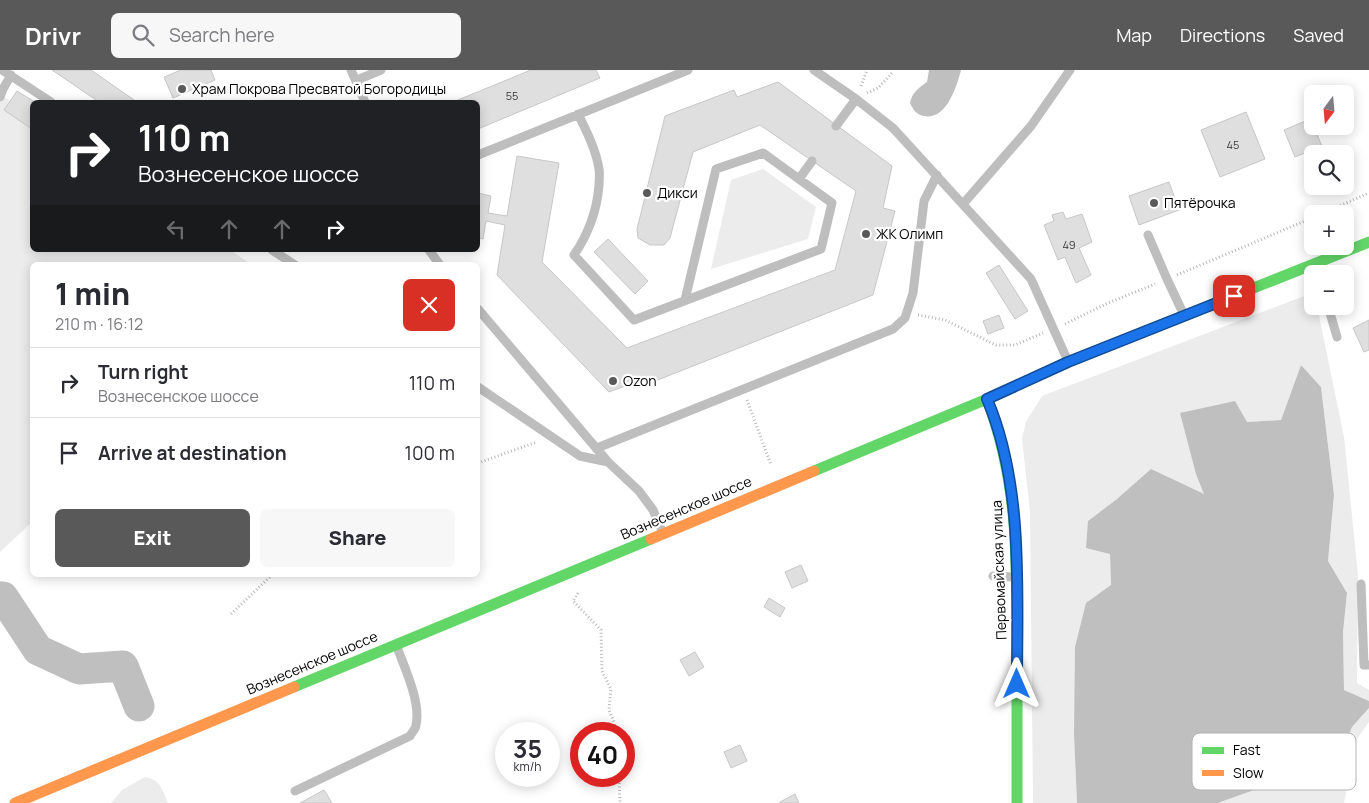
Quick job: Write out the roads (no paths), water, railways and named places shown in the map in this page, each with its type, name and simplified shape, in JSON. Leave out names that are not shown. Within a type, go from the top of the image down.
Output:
[{"type":"main road","name":"Вознесенское шоссе","points":[[1324,265],[1369,242]]},
{"type":"main road","name":"Вознесенское шоссе","points":[[15,803],[987,399],[1068,362],[1184,316],[1304,273]]},
{"type":"main road","name":"Первомайская улица","points":[[987,399],[997,422],[1014,509],[1017,803]]},
{"type":"lane","points":[[2,70],[48,100]]},
{"type":"lane","points":[[351,70],[364,100]]},
{"type":"lane","points":[[357,80],[381,70]]},
{"type":"lane","points":[[480,154],[688,70]]},
{"type":"lane","points":[[814,70],[893,128],[1030,279],[1068,362]]},
{"type":"lane","points":[[963,204],[1031,126],[1070,70]]},
{"type":"lane","points":[[0,98],[11,76]]},
{"type":"lane","points":[[836,126],[856,99]]},
{"type":"lane","points":[[578,114],[594,147],[600,171],[594,218],[585,238],[574,254],[634,320],[821,250],[832,203],[763,153],[716,169],[685,300]]},
{"type":"lane","points":[[799,179],[812,161]]},
{"type":"lane","points":[[597,448],[893,329],[905,318],[913,293],[924,201],[937,176]]},
{"type":"lane","points":[[1148,235],[1184,316]]},
{"type":"lane","points":[[275,252],[290,262]]},
{"type":"lane","points":[[480,311],[608,462],[639,491],[653,510],[663,534]]},
{"type":"lane","points":[[1331,315],[1337,337]]},
{"type":"lane","points":[[480,388],[580,456],[608,462]]},
{"type":"lane","points":[[994,576],[1016,577]]},
{"type":"lane","points":[[1361,584],[1364,665],[1369,665]]},
{"type":"lane","points":[[295,790],[410,736],[416,726],[416,707],[396,644]]},
{"type":"waterway","points":[[0,597],[3,597],[38,650],[79,669],[123,666],[139,706]]},
{"type":"place","name":"Храм Покрова Пресвятой Богородицы","points":[[182,89]]},
{"type":"place","name":"Дикси","points":[[647,193]]},
{"type":"place","name":"Пятёрочка","points":[[1154,203]]},
{"type":"place","name":"ЖК Олимп","points":[[866,234]]},
{"type":"place","name":"Ozon","points":[[613,381]]}]
